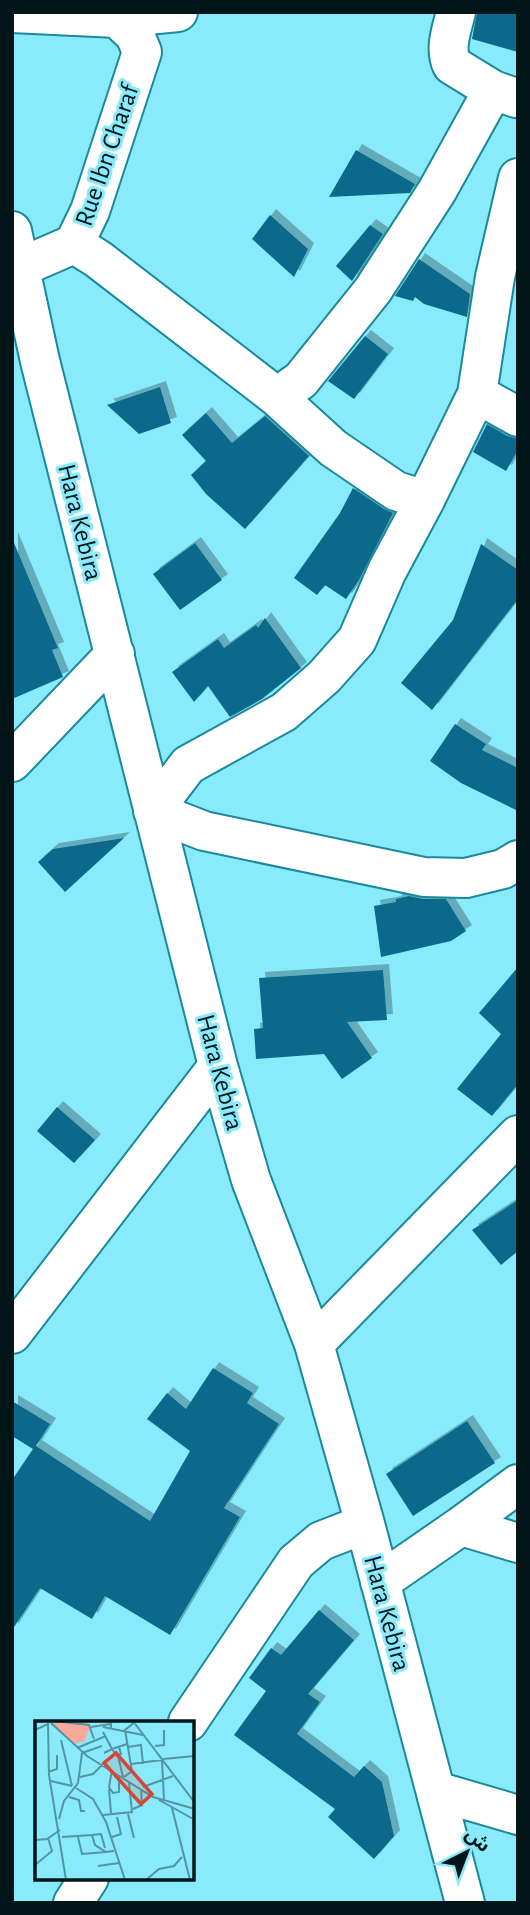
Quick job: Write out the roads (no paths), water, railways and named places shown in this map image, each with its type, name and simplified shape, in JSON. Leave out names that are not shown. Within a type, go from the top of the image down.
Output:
[{"type":"street","points":[[12,13],[117,18],[178,12]]},
{"type":"street","points":[[277,397],[301,380],[373,290],[437,191],[506,94],[452,65],[449,59],[449,41],[456,12]]},
{"type":"street","name":"Rue Ibn Charaf","points":[[21,267],[75,244],[90,211],[142,52],[135,35],[117,18]]},
{"type":"street","points":[[518,178],[495,277],[477,394],[387,571],[357,640],[324,677],[284,712],[188,765],[153,811],[204,831],[424,877],[467,878],[503,869],[518,860]]},
{"type":"street","name":"Hara Kebira","points":[[12,231],[21,267],[26,368],[115,654],[218,1066],[251,1180],[314,1344],[365,1524],[465,1903]]},
{"type":"street","points":[[75,244],[99,259],[277,397],[333,448],[396,491],[425,500]]},
{"type":"street","points":[[477,394],[518,417]]},
{"type":"street","points":[[12,762],[115,654]]},
{"type":"street","points":[[12,1334],[218,1066]]},
{"type":"street","points":[[314,1344],[518,1135]]},
{"type":"street","points":[[380,1582],[518,1484]]},
{"type":"street","points":[[189,1721],[296,1562],[321,1541],[365,1524]]},
{"type":"street","points":[[461,1526],[518,1543]]},
{"type":"street","points":[[436,1791],[518,1815]]},
{"type":"street","points":[[73,1903],[88,1880]]}]
